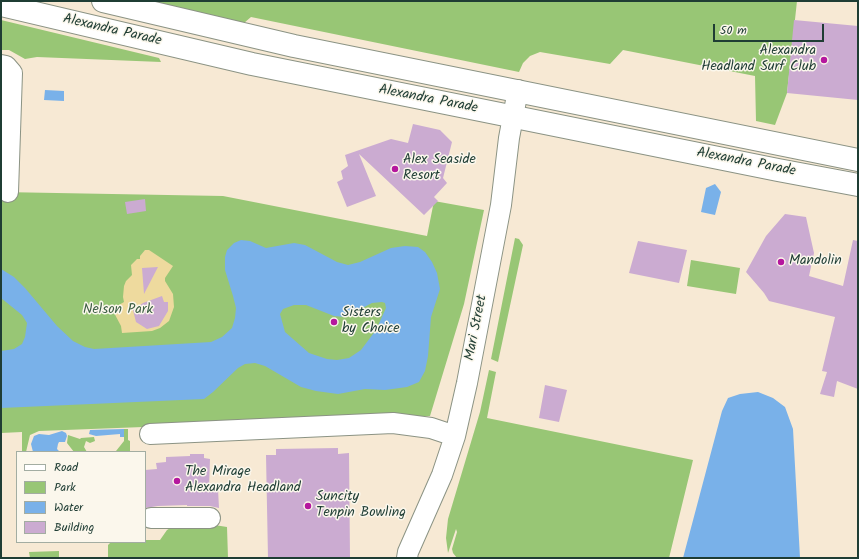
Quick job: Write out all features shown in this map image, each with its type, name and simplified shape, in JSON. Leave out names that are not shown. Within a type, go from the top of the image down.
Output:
[{"type":"main road","name":"Alexandra Parade","points":[[103,1],[294,46],[493,87],[518,90],[858,160]]},
{"type":"main road","name":"Alexandra Parade","points":[[1,5],[252,64],[858,185]]},
{"type":"street","points":[[6,69],[8,192]]},
{"type":"street","name":"Mari Street","points":[[407,558],[408,552],[442,475],[455,436],[467,383],[501,205],[509,138],[518,90]]},
{"type":"street","points":[[150,434],[393,423],[431,428],[455,436]]},
{"type":"street","points":[[151,518],[210,518]]},
{"type":"green space","points":[[144,1],[797,1],[787,93],[775,125],[756,121],[755,76],[623,50],[610,64],[540,52],[530,56],[523,63],[519,72],[251,17],[244,23]]},
{"type":"green space","points":[[1,20],[159,58],[161,62],[37,57],[25,59],[9,50],[1,50]]},
{"type":"green space","name":"Nelson Park","points":[[1,192],[223,196],[427,236],[434,201],[484,210],[464,304],[430,416],[39,431],[30,435],[26,451],[22,451],[22,432],[1,433]]},
{"type":"green space","points":[[515,238],[519,239],[523,245],[498,362],[491,359]]},
{"type":"green space","points":[[691,260],[740,268],[736,294],[687,286]]},
{"type":"green space","points":[[489,370],[496,372],[487,418],[693,460],[669,558],[457,558],[452,549],[457,532],[456,529],[448,553],[446,538],[448,519],[480,412]]},
{"type":"green space","points":[[124,429],[128,429],[130,451],[116,451],[124,441]]},
{"type":"green space","points":[[68,435],[80,439],[94,437],[95,441],[90,443],[86,441],[84,447],[86,451],[73,451],[67,443]]},
{"type":"green space","points":[[208,524],[227,527],[228,558],[108,558],[108,545],[110,543],[146,543],[146,540],[160,540],[167,530],[172,527]]},
{"type":"green space","points":[[59,551],[59,558],[30,558],[29,552]]},
{"type":"sand","points":[[145,250],[149,250],[173,266],[165,278],[165,281],[173,294],[174,307],[169,321],[160,328],[152,331],[122,333],[121,326],[112,309],[124,302],[124,286],[126,281],[132,275],[131,265],[137,259],[140,259],[140,256]]},
{"type":"water","points":[[45,90],[64,91],[64,101],[44,100]]},
{"type":"water","points":[[715,184],[721,192],[715,215],[701,212],[706,188]]},
{"type":"water","points":[[241,240],[250,241],[266,248],[294,243],[305,245],[337,262],[348,265],[360,262],[391,248],[405,246],[418,247],[425,252],[437,273],[440,289],[431,317],[428,356],[425,371],[419,382],[407,387],[385,390],[365,389],[338,394],[301,387],[265,366],[255,363],[245,364],[238,368],[204,399],[1,408],[1,351],[14,349],[22,344],[25,337],[27,323],[22,315],[1,298],[1,269],[14,277],[25,288],[57,326],[73,341],[85,347],[94,349],[211,342],[222,337],[232,328],[235,318],[236,308],[225,270],[225,257],[227,250],[234,243]],"holes":[[[372,303],[385,303],[386,308],[376,330],[361,350],[349,358],[337,360],[327,359],[309,353],[285,332],[280,314],[283,309],[294,305],[306,305],[334,316],[345,317]]]},
{"type":"water","points":[[758,392],[773,398],[785,407],[793,429],[800,558],[683,558],[722,411],[728,398],[740,394]]},
{"type":"water","points":[[124,429],[124,437],[120,437],[120,434],[96,436],[89,434],[90,430]]},
{"type":"water","points":[[62,431],[66,433],[67,436],[65,442],[59,442],[58,444],[57,449],[59,451],[33,451],[31,444],[34,436],[39,434],[49,435]]},
{"type":"building","name":"Alexandra Headland Surf Club","points":[[794,20],[858,26],[858,100],[787,93]]},
{"type":"building","name":"Alex Seaside Resort","points":[[413,124],[440,130],[452,142],[443,178],[447,183],[434,197],[438,201],[424,215],[359,154],[376,196],[347,207],[337,182],[343,179],[341,171],[348,166],[345,155],[391,139],[408,143]]},
{"type":"building","points":[[145,199],[146,211],[127,214],[125,202]]},
{"type":"building","points":[[785,214],[806,217],[814,253],[809,276],[843,286],[853,240],[858,241],[858,389],[837,381],[834,397],[820,394],[827,372],[822,371],[835,317],[769,301],[746,272],[766,236]]},
{"type":"building","points":[[638,241],[687,250],[679,283],[629,273]]},
{"type":"building","points":[[158,267],[144,294],[142,268]]},
{"type":"building","points":[[162,296],[164,302],[168,302],[168,311],[159,326],[147,329],[136,322],[133,310],[143,303]]},
{"type":"building","points":[[545,385],[567,390],[559,422],[539,418]]},
{"type":"building","name":"Suncity Tenpin Bowling","points":[[338,448],[338,454],[349,453],[350,558],[268,558],[266,455],[276,455],[276,449]]},
{"type":"building","name":"The Mirage Alexandra Headland","points":[[190,454],[204,454],[204,458],[210,459],[209,489],[218,489],[219,508],[187,505],[146,508],[146,470],[157,469],[156,463],[166,462],[166,457],[190,456]]},
{"type":"place","name":"Alexandra Headland Surf Club","points":[[824,60]]},
{"type":"place","name":"Alex Seaside Resort","points":[[395,169]]},
{"type":"place","name":"Mandolin","points":[[781,262]]},
{"type":"place","name":"Sisters by Choice","points":[[334,322]]},
{"type":"place","name":"The Mirage Alexandra Headland","points":[[177,481]]},
{"type":"place","name":"Suncity Tenpin Bowling","points":[[308,506]]}]
